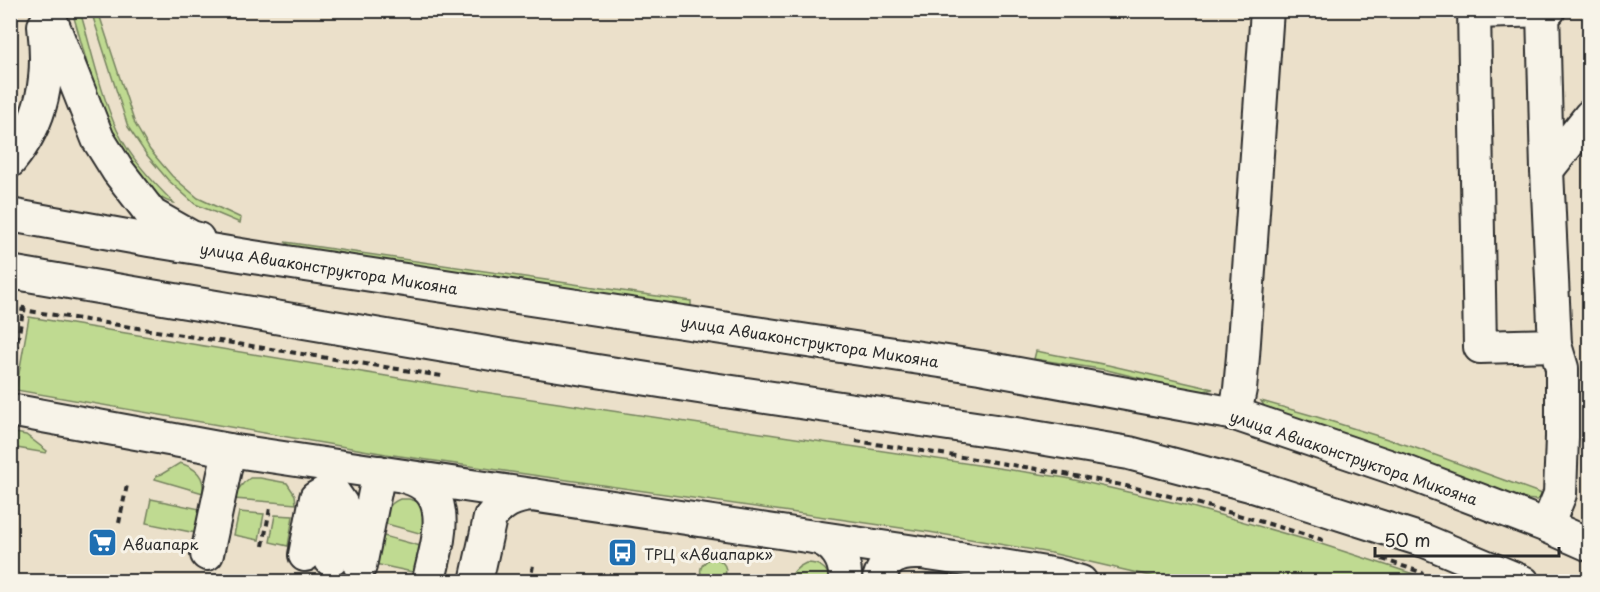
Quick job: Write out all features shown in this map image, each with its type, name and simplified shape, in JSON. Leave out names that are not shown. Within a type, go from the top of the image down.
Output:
[{"type":"street","points":[[10,161],[27,136],[42,99],[47,68],[42,10]]},
{"type":"street","points":[[47,10],[98,139],[118,171],[152,215],[191,237],[253,257]]},
{"type":"street","points":[[1235,414],[1243,356],[1267,10]]},
{"type":"street","points":[[1549,10],[1474,11],[1480,346],[1555,345]]},
{"type":"street","points":[[1543,11],[1555,345],[1562,368],[1560,494],[1547,526]]},
{"type":"street","points":[[1547,170],[1590,116]]},
{"type":"street","name":"улица Авиаконструктора Микояна","points":[[10,215],[253,257],[980,367],[1235,414],[1406,472],[1588,544]]},
{"type":"street","points":[[10,272],[527,360],[1129,453],[1250,485],[1414,537],[1523,582]]},
{"type":"street","points":[[10,410],[229,450],[334,478],[404,476],[932,555],[973,572],[1057,576],[1081,582]]},
{"type":"street","points":[[207,554],[229,450]]},
{"type":"street","points":[[334,478],[316,498],[332,560],[404,476]]},
{"type":"street","points":[[404,476],[422,483],[429,489],[437,503],[439,512],[437,581]]},
{"type":"street","points":[[460,582],[476,511],[483,501],[492,495],[504,492],[522,494]]},
{"type":"street","points":[[476,582],[490,518],[506,502],[522,494]]},
{"type":"street","points":[[824,539],[838,553],[844,567],[845,582]]},
{"type":"street","points":[[824,539],[848,545],[858,555],[863,568],[863,582]]},
{"type":"street","points":[[878,582],[885,565],[894,557],[906,553],[932,555]]},
{"type":"street","points":[[895,582],[899,573],[910,562],[932,555]]},
{"type":"path","points":[[10,308],[23,308],[445,377]]},
{"type":"path","points":[[10,382],[23,308]]},
{"type":"path","points":[[855,441],[1066,474],[1127,486],[1324,541]]},
{"type":"path","points":[[119,523],[127,485]]},
{"type":"path","points":[[263,546],[270,508]]},
{"type":"path","points":[[1378,558],[1431,576]]},
{"type":"path","points":[[530,582],[533,565]]},
{"type":"green space","points":[[72,11],[80,11],[106,102],[122,140],[142,169],[174,203],[160,197],[153,190],[126,156],[112,133],[95,89]]},
{"type":"green space","points":[[91,11],[98,11],[135,124],[150,150],[172,176],[198,198],[241,218],[240,223],[195,204],[168,180],[146,154],[128,127]]},
{"type":"green space","points":[[285,242],[691,301],[691,308],[298,251]]},
{"type":"green space","points":[[29,317],[477,391],[1066,478],[1185,505],[1321,544],[1435,581],[1172,581],[1051,553],[929,532],[386,454],[16,390]]},
{"type":"green space","points":[[1036,351],[1213,389],[1192,391],[1107,370],[1034,359]]},
{"type":"green space","points":[[1261,401],[1413,447],[1545,495],[1537,500],[1522,499],[1410,456],[1266,409]]},
{"type":"green space","points":[[10,432],[26,435],[47,451],[46,453],[11,447]]},
{"type":"green space","points":[[180,463],[191,467],[201,477],[203,493],[155,479],[156,476]]},
{"type":"green space","points":[[250,478],[287,483],[295,495],[296,504],[234,499],[240,487]]},
{"type":"green space","points":[[151,499],[200,509],[196,533],[146,523]]},
{"type":"green space","points":[[400,499],[423,503],[430,536],[383,523],[388,508]]},
{"type":"green space","points":[[239,512],[264,514],[259,540],[234,535]]},
{"type":"green space","points":[[275,515],[293,516],[288,546],[270,542]]},
{"type":"green space","points":[[380,535],[428,548],[422,574],[375,564]]},
{"type":"green space","points":[[711,558],[720,560],[725,566],[726,573],[722,581],[705,581],[701,574],[704,563]]},
{"type":"green space","points":[[806,563],[822,567],[832,582],[789,582],[795,570]]},
{"type":"place","name":"Авиапарк","points":[[102,543]]},
{"type":"place","name":"ТРЦ «Авиапарк»","points":[[623,553]]}]
